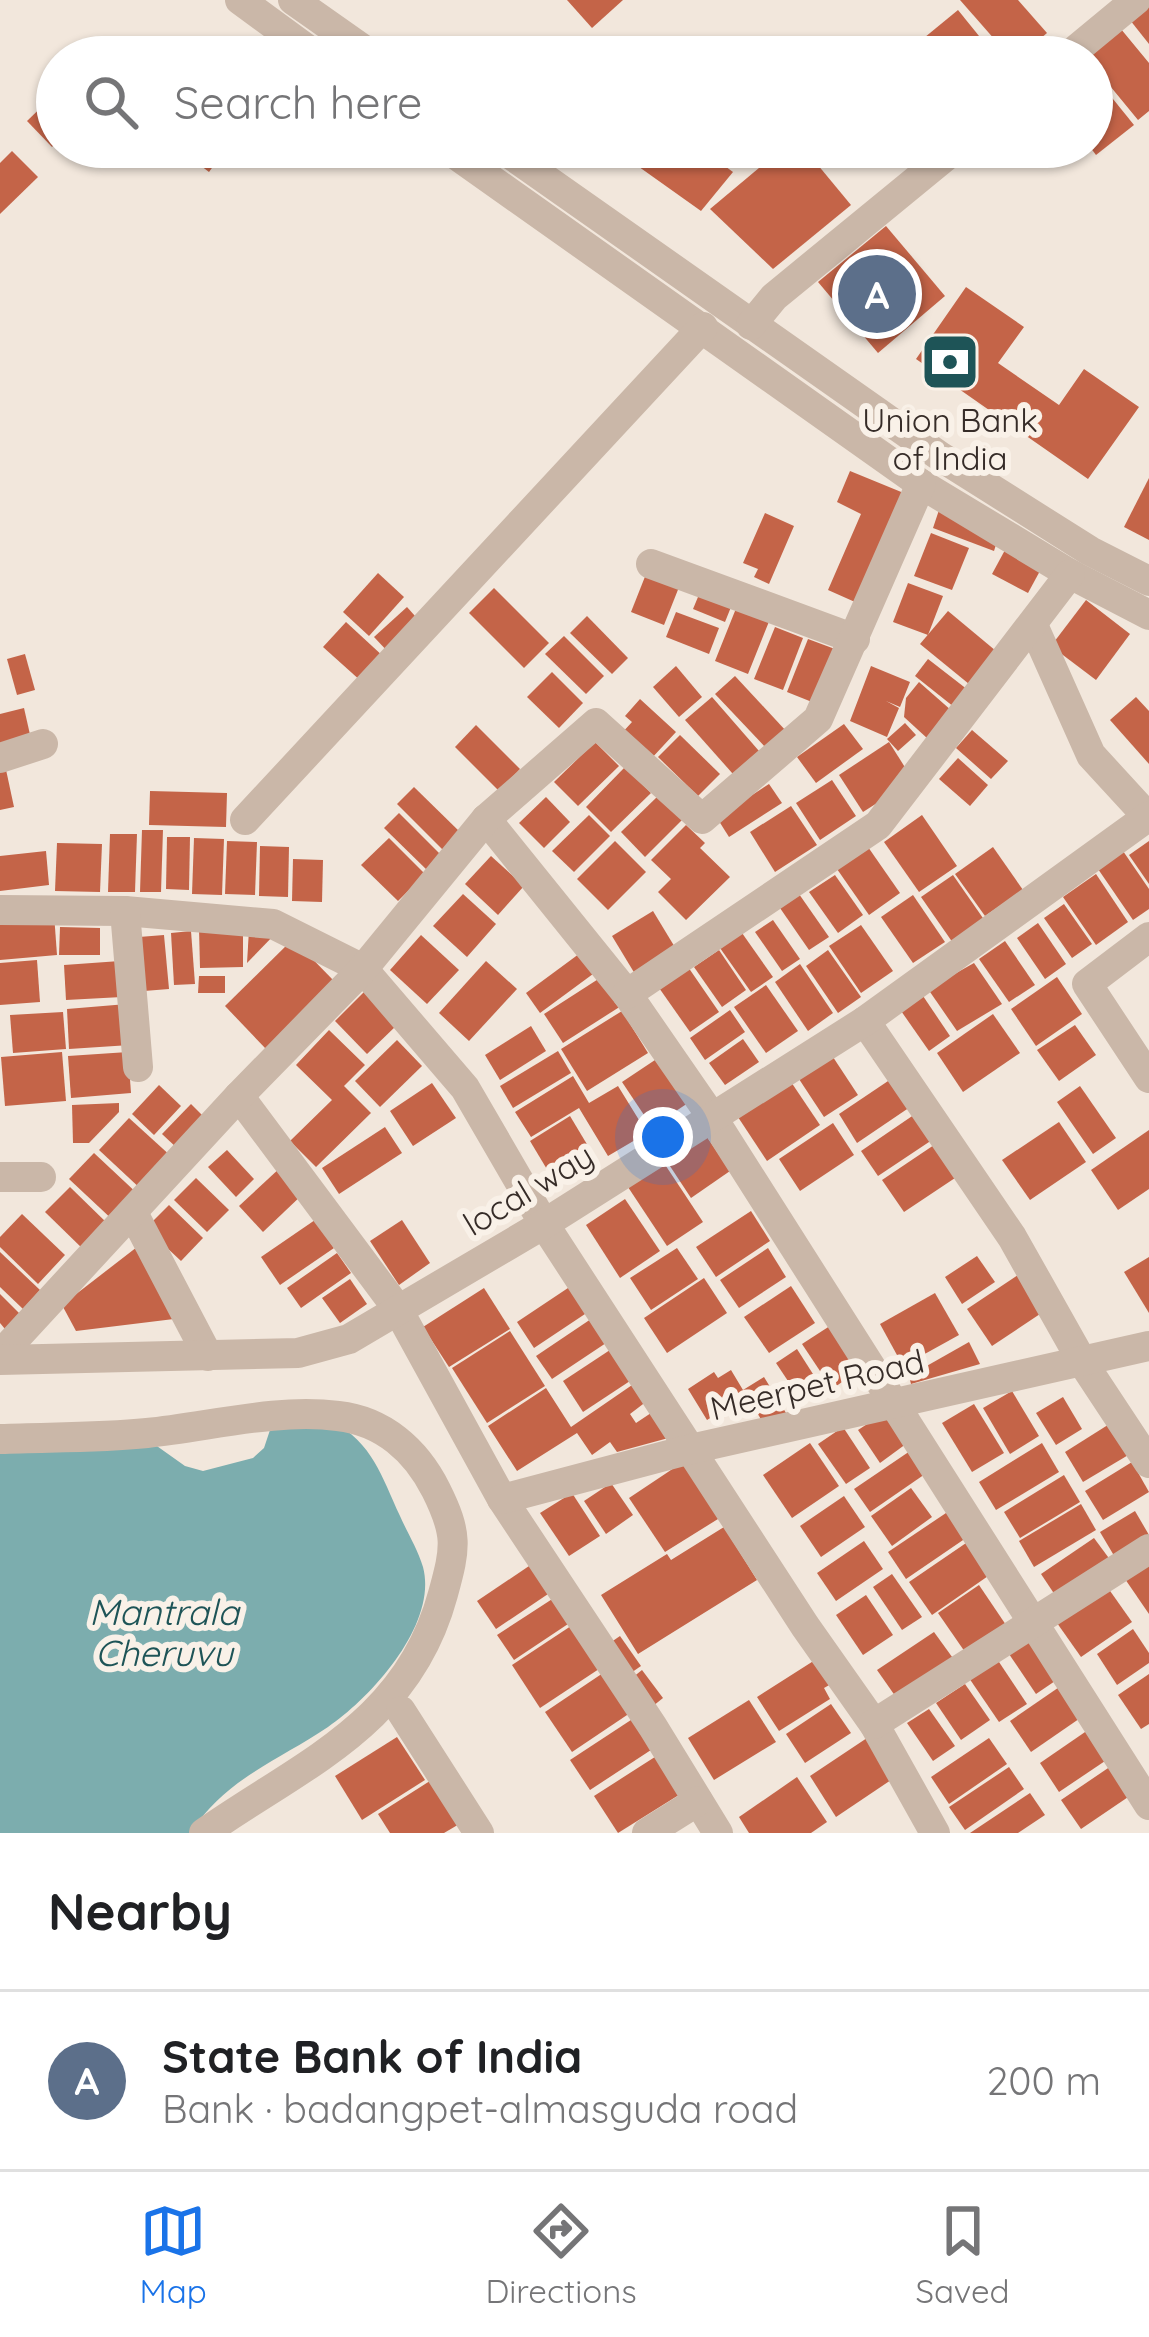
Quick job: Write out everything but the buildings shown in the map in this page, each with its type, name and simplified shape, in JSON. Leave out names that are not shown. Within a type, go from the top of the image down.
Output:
[{"type":"street","points":[[240,0],[289,36]]},
{"type":"street","points":[[293,0],[344,36]]},
{"type":"street","points":[[1092,36],[1136,0]]},
{"type":"street","points":[[475,168],[921,484],[1070,574],[1149,615]]},
{"type":"street","points":[[530,168],[868,406],[1090,550],[1149,580]]},
{"type":"street","points":[[752,325],[774,297],[931,168]]},
{"type":"street","points":[[245,820],[703,327]]},
{"type":"street","points":[[846,433],[868,406]]},
{"type":"street","points":[[0,1357],[239,1096],[363,969],[486,819],[596,724],[702,819],[818,719],[921,484]]},
{"type":"street","points":[[651,564],[855,639]]},
{"type":"street","points":[[627,994],[878,825],[1070,574]]},
{"type":"street","points":[[1033,625],[1091,755],[1148,816]]},
{"type":"street","points":[[0,758],[43,744]]},
{"type":"street","name":"local way","points":[[0,1357],[298,1353],[350,1339],[544,1224],[865,1021],[1148,816]]},
{"type":"street","points":[[486,819],[627,994],[712,1118],[1149,1805]]},
{"type":"street","points":[[0,910],[125,911],[273,924],[363,969],[465,1088],[544,1224],[805,1626],[874,1724],[935,1833]]},
{"type":"street","points":[[125,911],[138,1067]]},
{"type":"street","points":[[1149,937],[1087,984],[1149,1078]]},
{"type":"street","points":[[865,1021],[1012,1237],[1084,1363],[1149,1463]]},
{"type":"street","points":[[239,1096],[397,1308],[502,1499],[718,1833]]},
{"type":"street","points":[[0,1178],[40,1177]]},
{"type":"street","points":[[133,1213],[208,1356]]},
{"type":"street","name":"Meerpet Road","points":[[502,1499],[692,1450],[1149,1346]]},
{"type":"street","points":[[0,1439],[142,1433],[285,1416],[339,1415],[384,1428],[433,1484],[454,1531],[452,1564],[439,1611],[415,1667],[384,1705],[337,1747],[203,1833]]},
{"type":"street","points":[[874,1724],[1149,1549]]},
{"type":"street","points":[[401,1711],[479,1833]]},
{"type":"street","points":[[647,1833],[698,1801]]},
{"type":"water","name":"Mantrala Cheruvu","points":[[332,1421],[357,1440],[374,1462],[423,1567],[421,1612],[398,1657],[345,1714],[237,1784],[190,1833],[0,1833],[0,1445],[154,1444],[185,1466],[203,1471],[253,1458],[264,1448],[270,1430]]},
{"type":"place","name":"State Bank of India","points":[[877,294]]},
{"type":"place","name":"Union Bank of India","points":[[950,362]]}]
